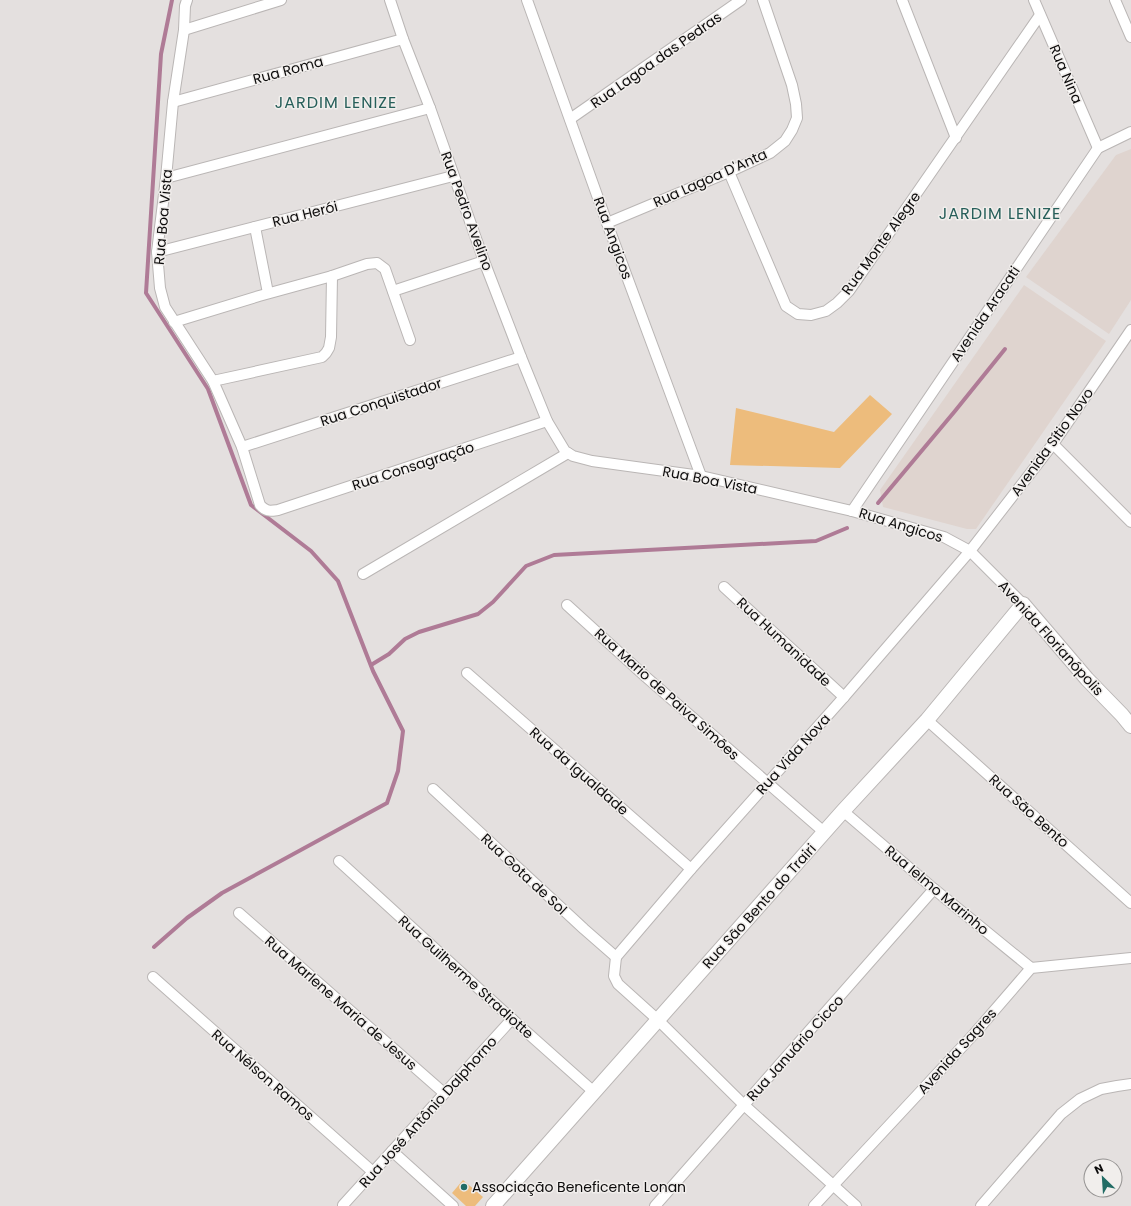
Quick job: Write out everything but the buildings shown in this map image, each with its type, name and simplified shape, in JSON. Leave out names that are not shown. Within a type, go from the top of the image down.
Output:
[{"type":"street","name":"Rua Boa Vista","points":[[187,0],[173,102],[157,252],[160,288],[165,308],[213,380],[242,447],[260,505],[264,510],[278,510]]},
{"type":"street","points":[[184,30],[281,0]]},
{"type":"street","name":"Rua Pedro Avelino","points":[[390,0],[402,39],[430,108],[484,260],[547,421]]},
{"type":"street","name":"Rua Angicos","points":[[527,0],[607,223],[701,476]]},
{"type":"street","name":"Rua Lagoa das Pedras","points":[[570,119],[741,0]]},
{"type":"street","name":"Rua Lagoa D'Anta","points":[[607,223],[770,153],[785,141],[792,130],[796,118],[796,104],[792,84],[763,0]]},
{"type":"street","points":[[902,0],[956,138]]},
{"type":"street","name":"Rua Nina","points":[[1034,0],[1098,148]]},
{"type":"street","points":[[1115,0],[1131,37]]},
{"type":"street","name":"Rua Monte Alegre","points":[[728,172],[786,306],[798,314],[811,315],[832,307],[849,291],[1040,15]]},
{"type":"street","name":"Rua Roma","points":[[173,102],[402,39]]},
{"type":"street","points":[[166,178],[430,108]]},
{"type":"street","points":[[1098,148],[1131,132]]},
{"type":"street","name":"Avenida Aracati","points":[[852,511],[1098,148]]},
{"type":"street","name":"Rua Herói","points":[[157,252],[453,176]]},
{"type":"street","points":[[255,227],[268,293]]},
{"type":"street","points":[[393,291],[484,260]]},
{"type":"street","points":[[174,322],[268,293],[332,276],[367,264],[377,263],[385,269],[410,340]]},
{"type":"street","points":[[213,380],[322,357],[329,348],[331,337],[332,276]]},
{"type":"street","name":"Avenida Sítio Novo","points":[[970,551],[1053,444],[1131,330]]},
{"type":"street","name":"Rua Conquistador","points":[[242,447],[521,357]]},
{"type":"street","points":[[363,574],[568,453],[565,451],[547,421]]},
{"type":"street","name":"Rua Consagração","points":[[278,510],[547,421]]},
{"type":"street","points":[[1053,444],[1131,522]]},
{"type":"street","name":"Rua Boa Vista","points":[[568,453],[573,456],[592,461],[701,476],[852,511]]},
{"type":"street","name":"Rua Angicos","points":[[852,511],[944,537],[970,551]]},
{"type":"street","name":"Avenida Florianópolis","points":[[970,551],[1023,604],[1087,679],[1131,726]]},
{"type":"street","name":"Rua Vida Nova","points":[[616,957],[691,869],[844,697],[970,551]]},
{"type":"street","name":"Rua Humanidade","points":[[724,587],[844,697]]},
{"type":"street","name":"Rua São Bento do Trairi","points":[[493,1206],[824,832],[927,720],[1023,604]]},
{"type":"street","name":"Rua Mario de Paiva Simões","points":[[567,605],[652,682],[824,832]]},
{"type":"street","name":"Rua da Igualdade","points":[[466,673],[691,869]]},
{"type":"street","name":"Rua São Bento","points":[[927,720],[1131,903]]},
{"type":"street","name":"Rua Gota de Sol","points":[[433,789],[616,957]]},
{"type":"street","name":"Rua Ielmo Marinho","points":[[843,811],[934,889],[1031,968]]},
{"type":"street","name":"Rua Guilherme Stradiotte","points":[[339,861],[594,1092]]},
{"type":"street","name":"Rua Januário Cicco","points":[[656,1206],[934,889]]},
{"type":"street","name":"Rua Marlene Maria de Jesus","points":[[238,913],[444,1093]]},
{"type":"street","points":[[616,957],[614,976],[618,984],[658,1020],[744,1105],[856,1206]]},
{"type":"street","points":[[1031,968],[1131,958]]},
{"type":"street","name":"Avenida Sagres","points":[[814,1206],[974,1034],[1031,968]]},
{"type":"street","name":"Rua Nélson Ramos","points":[[153,977],[373,1172]]},
{"type":"street","name":"Rua José Antônio Dalphorno","points":[[344,1205],[512,1019]]},
{"type":"street","points":[[981,1206],[1061,1114],[1080,1099],[1102,1089],[1131,1084]]},
{"type":"street","points":[[392,1151],[453,1206]]},
{"type":"shaded area","points":[[1131,149],[1131,300],[1109,334],[1026,277],[1116,155]]},
{"type":"shaded area","points":[[1024,285],[1106,341],[976,529],[967,529],[883,507],[880,490]]},
{"type":"waterway","points":[[154,947],[187,918],[222,893],[387,803],[398,771],[403,731],[373,671],[338,581],[311,551],[251,505],[208,389],[146,293],[161,54],[172,0]]},
{"type":"waterway","points":[[878,503],[1005,349]]},
{"type":"waterway","points":[[371,665],[389,654],[405,639],[419,632],[478,614],[493,602],[526,566],[554,555],[816,541],[847,528]]},
{"type":"place","name":"Associação Beneficente Lonan","points":[[464,1187]]},
{"type":"district","name":"JARDIM LENIZE","points":[[336,102]]},
{"type":"district","name":"JARDIM LENIZE","points":[[1000,213]]}]
